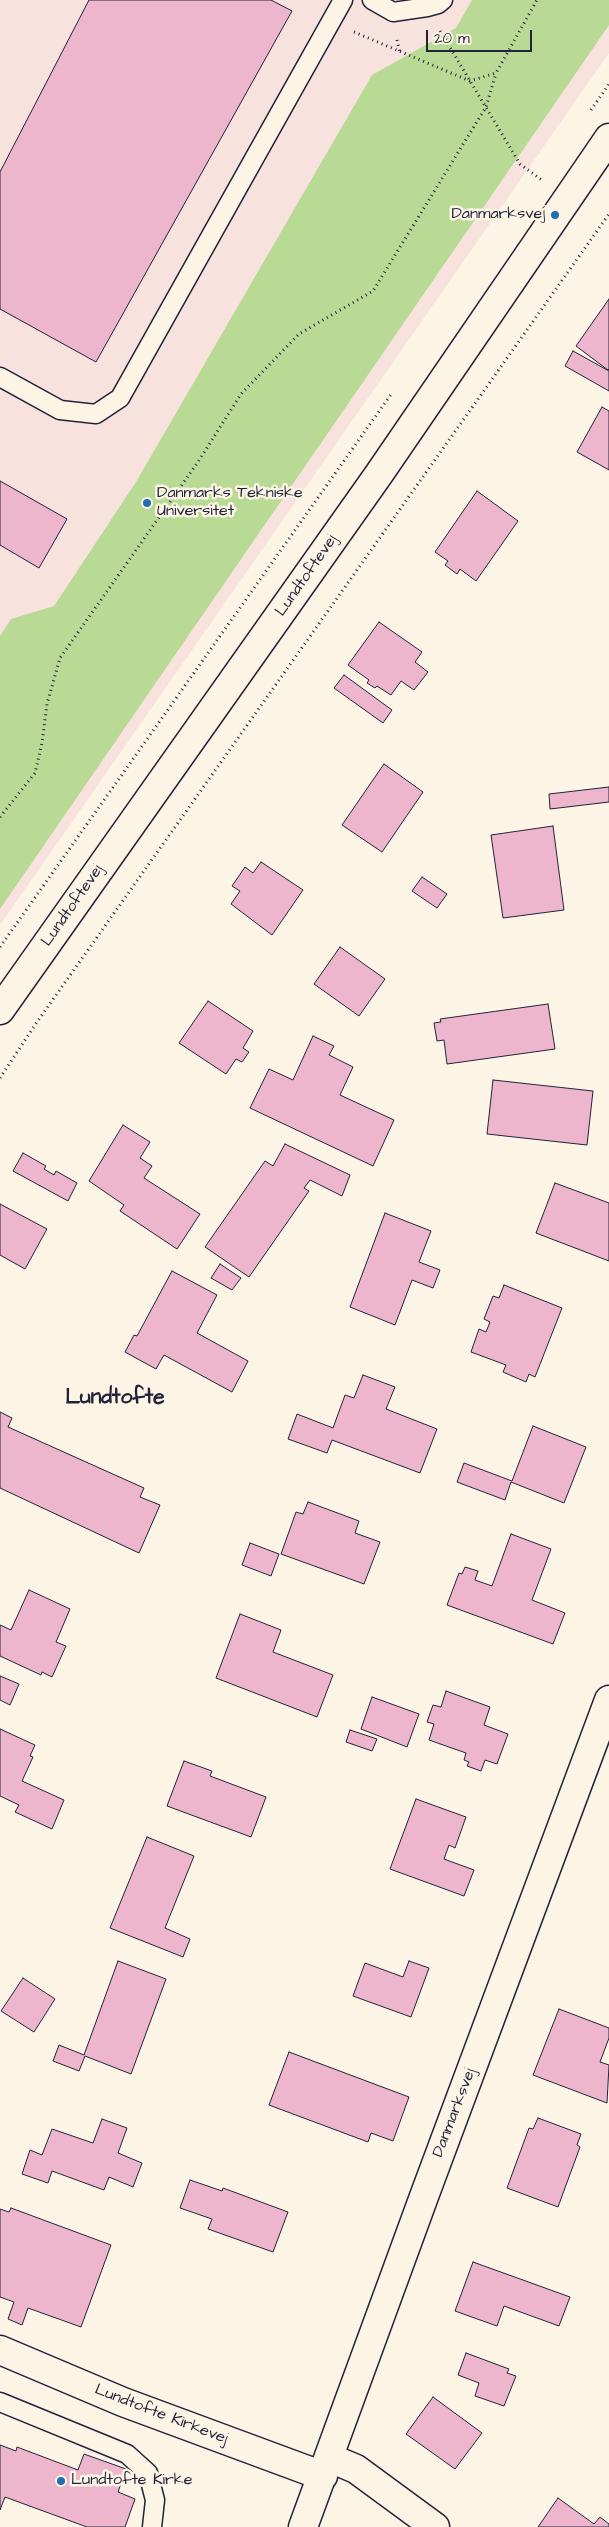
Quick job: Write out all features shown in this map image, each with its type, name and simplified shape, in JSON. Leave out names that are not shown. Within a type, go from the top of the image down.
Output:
[{"type":"street","name":"Lundtoftevej","points":[[0,1010],[379,474],[609,138]]},
{"type":"street","name":"Danmarksvej","points":[[303,2527],[327,2467],[426,2190],[609,1700]]},
{"type":"street","name":"Lundtofte Kirkevej","points":[[0,2350],[114,2398],[327,2467],[356,2469],[435,2527]]},
{"type":"lane","points":[[0,377],[60,410],[96,414],[120,398],[343,0]]},
{"type":"lane","points":[[372,0],[393,12],[427,7],[438,4],[443,0]]},
{"type":"lane","points":[[0,2402],[127,2454],[148,2473],[155,2500],[153,2527]]},
{"type":"path","points":[[0,817],[35,773],[42,743],[47,704],[60,658],[99,600],[198,462],[241,394],[299,334],[374,291],[486,107],[496,73],[537,0]]},
{"type":"path","points":[[427,7],[520,164],[568,198]]},
{"type":"path","points":[[331,21],[378,44],[470,81],[496,73]]},
{"type":"path","points":[[587,115],[609,84]]},
{"type":"path","points":[[604,91],[609,95]]},
{"type":"path","points":[[537,189],[548,172]]},
{"type":"path","points":[[0,1078],[37,1022],[609,214]]},
{"type":"path","points":[[0,947],[392,393]]},
{"type":"shaded area","name":"Danmarks Tekniske Universitet","points":[[0,0],[609,0],[609,53],[0,925]]},
{"type":"green space","points":[[472,0],[609,0],[609,25],[0,909],[0,636],[11,619],[54,606],[136,482],[372,75],[456,28]]},
{"type":"building","points":[[89,0],[271,0],[292,11],[96,362],[0,309],[0,172]]},
{"type":"building","points":[[609,299],[609,369],[608,370],[576,346]]},
{"type":"building","points":[[573,351],[609,371],[609,391],[565,366]]},
{"type":"building","points":[[602,407],[609,411],[609,470],[577,452]]},
{"type":"building","points":[[0,481],[67,519],[39,568],[0,545]]},
{"type":"building","points":[[477,491],[518,521],[476,581],[460,569],[457,574],[445,565],[448,561],[435,552]]},
{"type":"building","points":[[379,622],[422,652],[415,662],[428,672],[414,690],[401,681],[391,695],[377,686],[375,688],[367,683],[369,680],[348,665]]},
{"type":"building","points":[[344,675],[392,710],[383,723],[334,688]]},
{"type":"building","points":[[384,764],[423,792],[382,852],[342,825]]},
{"type":"building","points":[[609,787],[609,802],[550,809],[549,794]]},
{"type":"building","points":[[553,826],[564,910],[503,918],[491,835]]},
{"type":"building","points":[[261,862],[303,890],[272,935],[231,904],[240,891],[232,886],[245,867],[253,873]]},
{"type":"building","points":[[422,877],[447,894],[437,908],[412,891]]},
{"type":"building","points":[[340,947],[385,979],[359,1016],[314,984]]},
{"type":"building","points":[[208,1001],[253,1031],[243,1048],[249,1052],[242,1062],[236,1059],[226,1074],[179,1043]]},
{"type":"building","points":[[548,1004],[555,1049],[447,1064],[444,1040],[437,1041],[434,1023],[441,1022],[440,1019]]},
{"type":"building","points":[[313,1036],[334,1046],[329,1055],[353,1067],[340,1095],[394,1120],[373,1166],[250,1108],[269,1069],[293,1080]]},
{"type":"building","points":[[493,1080],[593,1091],[587,1145],[487,1134]]},
{"type":"building","points":[[123,1125],[150,1142],[140,1158],[152,1166],[144,1178],[200,1214],[177,1249],[120,1211],[124,1205],[89,1181]]},
{"type":"building","points":[[285,1144],[350,1175],[342,1196],[310,1180],[304,1188],[309,1191],[249,1277],[205,1247],[265,1161],[273,1166]]},
{"type":"building","points":[[23,1153],[46,1166],[44,1169],[54,1175],[56,1171],[77,1183],[68,1201],[13,1171]]},
{"type":"building","points":[[555,1183],[609,1203],[609,1261],[536,1233]]},
{"type":"building","points":[[0,1204],[47,1229],[25,1269],[0,1255]]},
{"type":"building","points":[[385,1213],[431,1231],[419,1262],[440,1270],[433,1288],[412,1280],[395,1325],[350,1307]]},
{"type":"building","points":[[220,1264],[241,1278],[232,1290],[211,1278]]},
{"type":"building","points":[[172,1271],[217,1295],[197,1333],[248,1361],[232,1392],[164,1355],[156,1369],[125,1352],[134,1335],[137,1336]]},
{"type":"building","points":[[504,1285],[562,1308],[535,1377],[529,1374],[526,1382],[503,1372],[506,1365],[471,1352],[479,1329],[486,1332],[490,1322],[484,1319],[493,1296],[499,1298]]},
{"type":"building","points":[[363,1375],[395,1387],[386,1409],[437,1429],[420,1473],[332,1440],[327,1453],[288,1439],[297,1414],[333,1428],[345,1395],[354,1398]]},
{"type":"building","points":[[0,1412],[12,1418],[8,1427],[144,1488],[140,1497],[160,1505],[139,1553],[0,1488]]},
{"type":"building","points":[[533,1426],[586,1447],[564,1503],[511,1482],[505,1500],[457,1482],[464,1463],[512,1481]]},
{"type":"building","points":[[308,1502],[359,1521],[355,1533],[380,1542],[364,1584],[281,1554],[296,1512],[303,1514]]},
{"type":"building","points":[[511,1534],[551,1549],[532,1600],[565,1613],[553,1644],[447,1605],[459,1573],[462,1574],[465,1567],[478,1571],[475,1580],[492,1586]]},
{"type":"building","points":[[250,1543],[279,1554],[271,1576],[242,1565]]},
{"type":"building","points":[[29,1590],[70,1609],[56,1642],[66,1646],[52,1677],[42,1672],[41,1675],[0,1656],[0,1625],[11,1630]]},
{"type":"building","points":[[240,1614],[281,1630],[273,1652],[333,1675],[317,1717],[216,1678]]},
{"type":"building","points":[[0,1676],[19,1684],[10,1705],[0,1700]]},
{"type":"building","points":[[446,1691],[490,1707],[484,1725],[508,1734],[497,1764],[485,1760],[481,1771],[467,1766],[469,1762],[464,1760],[466,1753],[429,1740],[434,1724],[427,1722],[433,1705],[441,1707]]},
{"type":"building","points":[[372,1697],[419,1714],[407,1747],[361,1729]]},
{"type":"building","points":[[0,1729],[35,1745],[30,1756],[33,1757],[22,1781],[64,1800],[52,1829],[15,1812],[19,1805],[0,1796]]},
{"type":"building","points":[[350,1730],[377,1739],[372,1751],[346,1742]]},
{"type":"building","points":[[184,1761],[212,1771],[210,1776],[266,1797],[251,1837],[167,1806]]},
{"type":"building","points":[[416,1799],[466,1817],[455,1848],[449,1845],[444,1859],[474,1870],[464,1896],[390,1869]]},
{"type":"building","points":[[147,1837],[194,1856],[165,1928],[190,1939],[183,1957],[110,1928]]},
{"type":"building","points":[[118,1961],[166,1979],[131,2074],[85,2056],[79,2071],[53,2061],[59,2045],[84,2055]]},
{"type":"building","points":[[409,1961],[429,1968],[411,2017],[353,1996],[365,1963],[403,1977]]},
{"type":"building","points":[[23,1978],[55,1999],[34,2032],[1,2011]]},
{"type":"building","points":[[559,2009],[609,2028],[609,2038],[600,2062],[609,2065],[607,2103],[533,2075]]},
{"type":"building","points":[[289,2052],[409,2097],[393,2141],[371,2133],[368,2142],[269,2105]]},
{"type":"building","points":[[538,2118],[581,2134],[577,2145],[580,2147],[558,2207],[507,2188],[529,2128],[533,2129]]},
{"type":"building","points":[[102,2119],[127,2128],[118,2153],[142,2163],[133,2187],[109,2177],[104,2190],[52,2171],[48,2183],[22,2174],[30,2150],[42,2155],[52,2129],[93,2143]]},
{"type":"building","points":[[190,2180],[222,2191],[223,2188],[288,2212],[273,2252],[208,2229],[212,2219],[180,2208]]},
{"type":"building","points":[[11,2208],[111,2245],[81,2327],[28,2308],[22,2325],[8,2319],[14,2302],[0,2297],[0,2209],[9,2212]]},
{"type":"building","points":[[473,2262],[570,2297],[559,2326],[504,2306],[497,2326],[455,2311]]},
{"type":"building","points":[[466,2353],[509,2369],[507,2373],[516,2376],[504,2406],[475,2396],[479,2383],[458,2375]]},
{"type":"building","points":[[433,2397],[482,2433],[455,2469],[406,2434]]},
{"type":"building","name":"Lundtofte Kirke","points":[[0,2445],[16,2451],[17,2447],[78,2470],[84,2454],[126,2469],[118,2492],[135,2499],[125,2527],[87,2527],[5,2497],[0,2510]]},
{"type":"building","points":[[558,2498],[594,2524],[600,2517],[609,2524],[609,2527],[538,2527]]},
{"type":"place","name":"Danmarksvej","points":[[555,215]]},
{"type":"place","name":"Danmarks Tekniske Universitet","points":[[147,503]]},
{"type":"place","name":"Lundtofte Kirke","points":[[61,2481]]},
{"type":"district","name":"Lundtofte","points":[[115,1399]]}]
